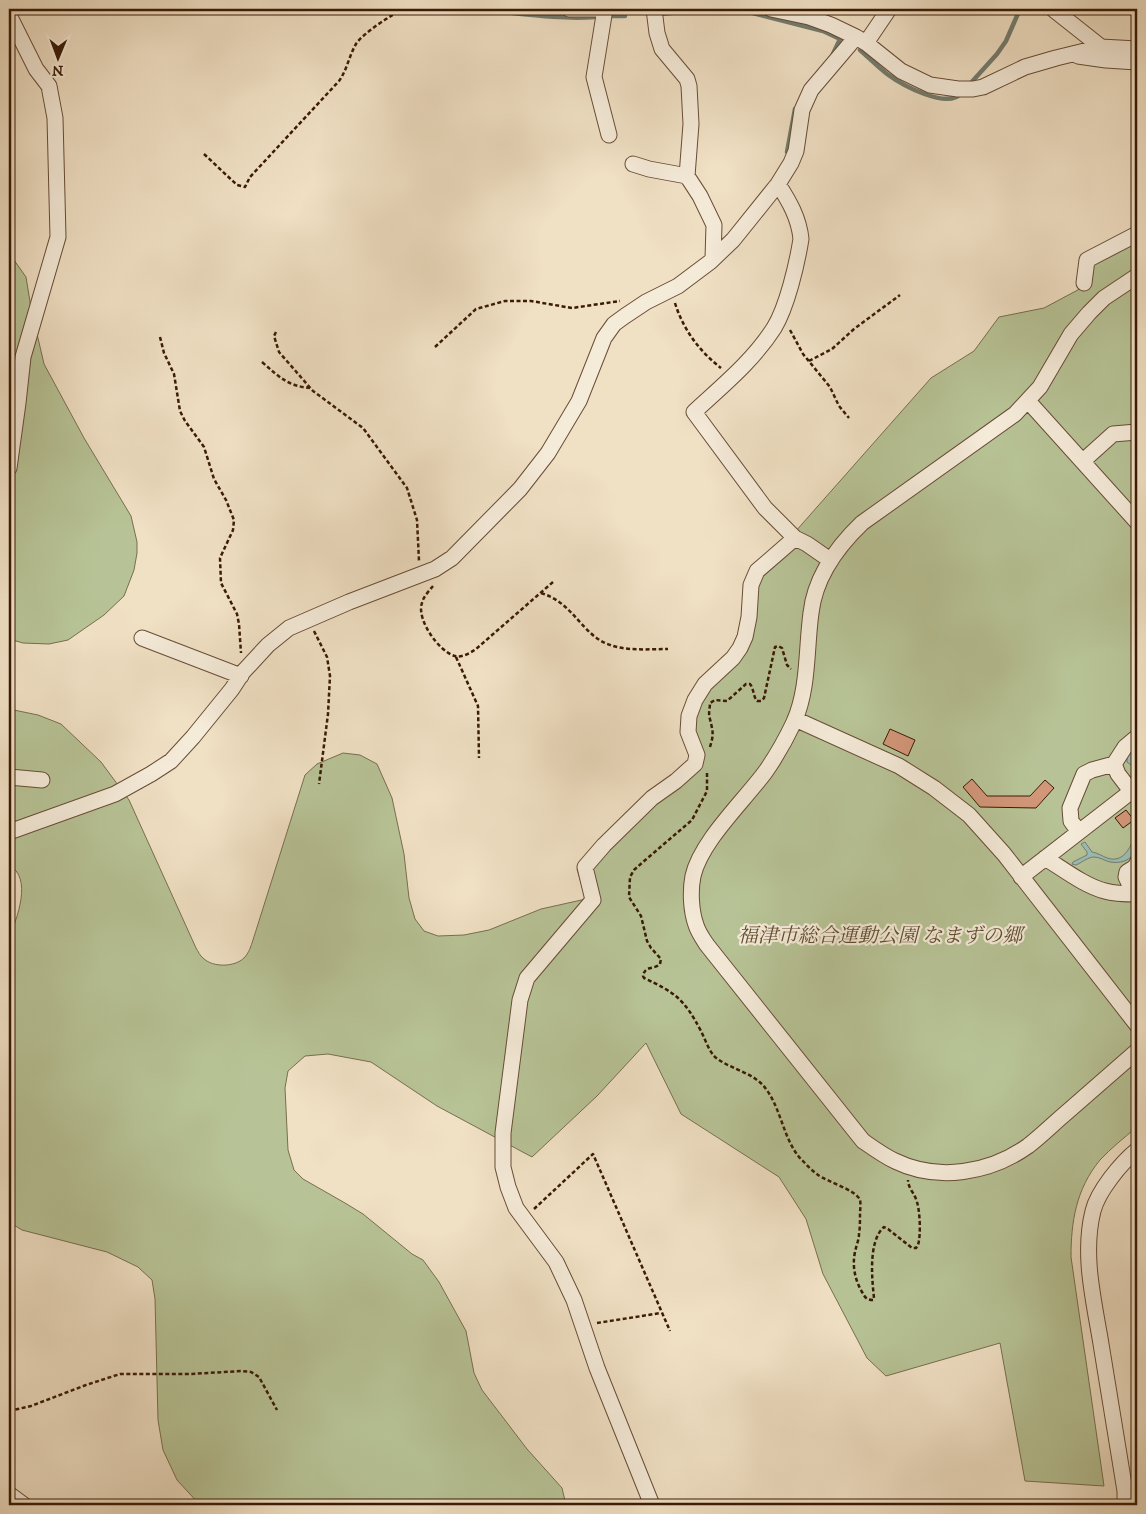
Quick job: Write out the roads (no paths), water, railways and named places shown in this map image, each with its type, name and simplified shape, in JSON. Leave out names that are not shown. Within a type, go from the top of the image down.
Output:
[{"type":"street","points":[[570,9],[596,9]]},
{"type":"street","points":[[605,9],[594,77],[610,135]]},
{"type":"street","points":[[654,9],[657,33],[662,49],[687,79],[690,86],[691,124],[687,176],[704,202],[714,225],[713,259]]},
{"type":"street","points":[[771,9],[831,25],[861,40],[901,71],[930,85],[958,89],[983,87],[1025,67],[1101,47],[1137,50]]},
{"type":"street","points":[[9,832],[115,794],[170,761],[193,737],[268,644],[289,628],[308,619],[430,577],[435,569],[452,558],[520,489],[548,453],[579,402],[604,338],[614,324],[646,302],[678,286],[734,240],[778,184],[791,163],[796,151],[802,110],[811,90],[889,9]]},
{"type":"street","points":[[1053,9],[1101,47]]},
{"type":"street","points":[[9,15],[36,69],[49,86],[55,118],[58,237],[23,357],[9,468]]},
{"type":"street","points":[[1069,55],[1137,62]]},
{"type":"street","points":[[633,164],[687,176]]},
{"type":"street","points":[[778,184],[792,206],[801,239],[786,298],[774,328],[744,367],[694,412],[765,508],[795,538],[830,560]]},
{"type":"street","points":[[1084,283],[1087,260],[1137,234]]},
{"type":"street","points":[[1137,276],[1104,298],[1089,312],[1072,334],[1040,387],[1015,414],[862,523],[846,539],[830,560],[818,584],[811,611],[805,683],[795,719],[782,747],[766,771],[710,841],[698,860],[693,878],[692,902],[696,926],[707,945],[863,1141],[897,1162],[929,1171],[945,1172],[968,1172],[989,1167],[1028,1145],[1137,1051]]},
{"type":"street","points":[[1028,401],[1137,522]]},
{"type":"street","points":[[1082,461],[1113,434],[1137,432]]},
{"type":"street","points":[[652,1505],[597,1368],[574,1300],[556,1262],[516,1208],[506,1180],[503,1167],[503,1133],[520,1000],[527,978],[593,900],[585,867],[604,845],[652,798],[676,781],[695,764],[696,755],[688,732],[688,716],[695,700],[705,684],[733,658],[740,648],[745,637],[749,616],[751,585],[756,571],[795,538]]},
{"type":"street","points":[[142,638],[242,674]]},
{"type":"street","points":[[795,719],[899,766],[934,788],[969,815],[989,836],[1137,1024]]},
{"type":"street","points":[[1079,832],[1071,820],[1070,808],[1084,774],[1114,764],[1125,748],[1137,737]]},
{"type":"street","points":[[1021,876],[1134,789],[1118,774],[1114,764]]},
{"type":"street","points":[[9,777],[42,780]]},
{"type":"street","points":[[1045,858],[1091,886],[1109,892],[1136,894]]},
{"type":"street","points":[[1136,894],[1126,877],[1127,872],[1135,867],[1137,863]]},
{"type":"street","points":[[1125,1505],[1125,1491],[1091,1279],[1089,1234],[1093,1209],[1104,1188],[1117,1169],[1137,1150]]},
{"type":"street","points":[[9,1494],[24,1505]]},
{"type":"water","points":[[1137,746],[1137,765],[1131,765],[1127,762],[1127,755]]},
{"type":"water","points":[[1137,832],[1136,846],[1132,856],[1124,861],[1110,862],[1092,857],[1076,865],[1072,864],[1087,855],[1081,844],[1085,842],[1092,852],[1107,858],[1113,859],[1123,856]]},
{"type":"waterway","points":[[471,9],[549,17],[596,17]]},
{"type":"waterway","points":[[659,14],[717,9]]},
{"type":"waterway","points":[[737,9],[823,31],[840,39],[832,56]]},
{"type":"waterway","points":[[969,85],[1006,41],[1020,9]]},
{"type":"waterway","points":[[611,16],[625,16]]},
{"type":"waterway","points":[[860,50],[887,74],[913,89],[946,99],[955,98],[962,93]]},
{"type":"waterway","points":[[787,152],[795,109]]},
{"type":"park label","name":"福津市総合運動公園 なまずの郷","points":[[880,936]]}]
